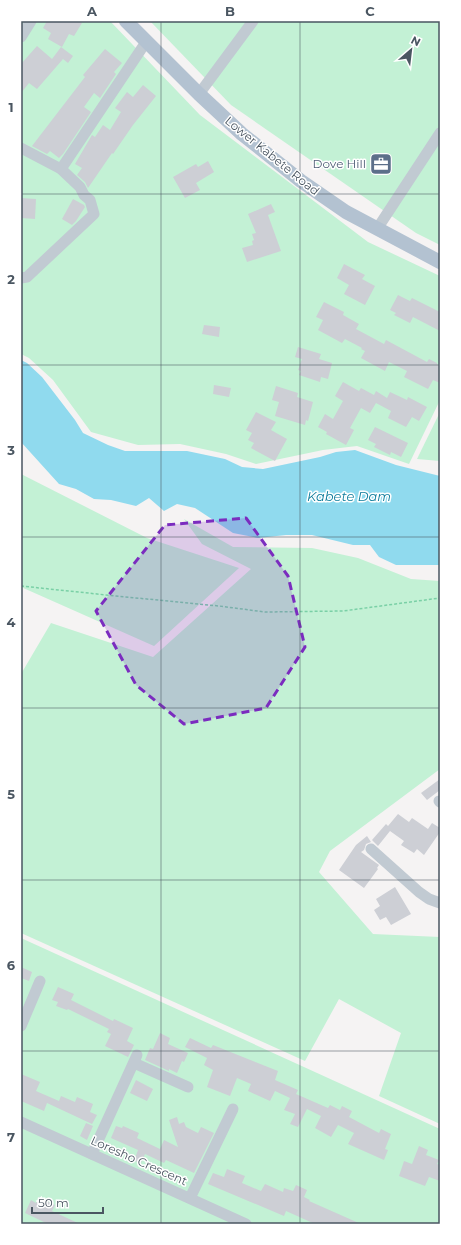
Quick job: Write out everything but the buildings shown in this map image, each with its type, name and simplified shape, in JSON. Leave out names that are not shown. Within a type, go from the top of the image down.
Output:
[{"type":"main road","name":"Lower Kabete Road","points":[[126,21],[199,94],[242,134],[301,180],[346,212],[377,230],[440,262]]},
{"type":"street","points":[[21,37],[31,21]]},
{"type":"street","points":[[199,94],[253,21]]},
{"type":"street","points":[[61,169],[146,42]]},
{"type":"street","points":[[377,230],[440,133]]},
{"type":"street","points":[[21,148],[61,169],[80,187],[84,195],[90,200],[94,214],[27,276],[21,278]]},
{"type":"street","points":[[371,849],[429,900],[440,902]]},
{"type":"street","points":[[21,1026],[40,981]]},
{"type":"street","points":[[92,1154],[136,1059],[188,1087]]},
{"type":"street","points":[[190,1198],[233,1109]]},
{"type":"street","name":"Loresho Crescent","points":[[21,1122],[246,1224]]},
{"type":"path","points":[[21,586],[265,612],[343,611],[440,598]]},
{"type":"highlighted area","points":[[246,518],[288,576],[305,647],[266,708],[184,724],[136,685],[96,611],[165,525]]},
{"type":"green space","points":[[21,21],[110,21],[200,115],[368,242],[440,276],[440,400],[409,464],[357,446],[323,450],[256,464],[226,454],[180,444],[138,445],[91,432],[53,380],[29,358],[21,354]]},
{"type":"green space","points":[[150,21],[440,21],[440,245],[416,233],[231,105]]},
{"type":"green space","points":[[440,412],[440,461],[417,459]]},
{"type":"green space","points":[[21,474],[147,538],[239,568],[154,646],[21,587]]},
{"type":"green space","points":[[184,519],[233,547],[312,548],[358,558],[411,579],[440,581],[440,769],[330,851],[319,872],[373,934],[440,937],[440,1124],[379,1096],[401,1033],[339,999],[305,1061],[21,933],[21,674],[51,623],[153,657],[251,569],[202,544]]},
{"type":"green space","points":[[21,938],[440,1129],[440,1224],[21,1224]]},
{"type":"water","name":"Kabete Dam","points":[[21,360],[27,363],[42,377],[75,420],[83,433],[125,451],[187,451],[225,459],[242,467],[263,469],[320,457],[336,452],[355,450],[396,465],[440,476],[440,565],[396,565],[379,557],[370,545],[353,545],[312,535],[286,535],[258,538],[233,533],[195,508],[177,504],[164,511],[149,498],[136,506],[111,500],[94,499],[76,489],[59,484],[21,442]]},
{"type":"place","name":"Dove Hill","points":[[381,164]]}]
